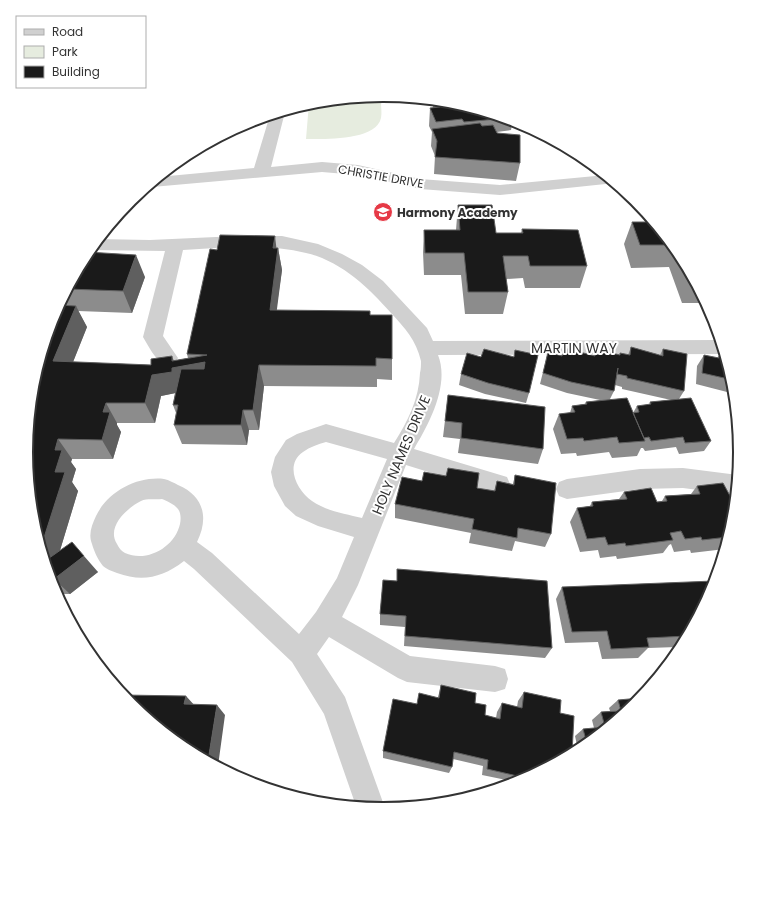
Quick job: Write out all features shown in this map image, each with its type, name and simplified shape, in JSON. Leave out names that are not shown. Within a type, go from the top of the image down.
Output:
[{"type":"street","points":[[261,173],[276,118]]},
{"type":"street","name":"CHRISTIE DRIVE","points":[[161,181],[322,167],[358,170],[420,184],[500,190],[603,180]]},
{"type":"street","name":"HOLY NAMES DRIVE","points":[[100,245],[175,245],[238,242],[282,242],[312,248],[356,269],[377,285],[420,333],[431,362],[430,389],[418,423],[400,453],[346,586],[325,621],[301,652]]},
{"type":"street","points":[[168,358],[153,337],[175,245]]},
{"type":"street","name":"MARTIN WAY","points":[[426,348],[717,347]]},
{"type":"street","points":[[369,530],[326,519],[304,509],[292,499],[285,486],[282,472],[286,457],[294,446],[305,440],[326,433],[400,453],[499,484]]},
{"type":"street","points":[[567,490],[640,479],[683,478],[731,484]]},
{"type":"street","points":[[183,546],[203,561],[301,652],[335,707],[369,801]]},
{"type":"street","points":[[325,621],[407,669],[495,679]]},
{"type":"green space","points":[[381,102],[381,118],[377,126],[370,131],[360,135],[348,137],[306,139],[308,109],[337,104]]},
{"type":"building","points":[[440,107],[474,113],[494,119],[464,122],[462,119],[436,122],[430,108]]},
{"type":"building","points":[[480,123],[482,126],[493,125],[497,133],[520,135],[520,163],[435,157],[437,141],[432,129]]},
{"type":"building","points":[[458,205],[492,205],[496,233],[523,233],[522,229],[578,230],[587,266],[530,266],[528,256],[503,256],[508,292],[468,292],[464,253],[425,253],[424,230],[460,230]]},
{"type":"building","points":[[632,222],[647,222],[666,245],[640,245]]},
{"type":"building","points":[[220,235],[275,236],[273,248],[278,248],[270,310],[370,311],[370,315],[392,315],[392,359],[376,358],[376,366],[259,365],[253,410],[243,410],[241,425],[174,425],[178,405],[173,405],[181,369],[204,369],[205,362],[172,368],[172,372],[152,375],[145,403],[106,403],[103,412],[110,412],[102,440],[58,439],[55,450],[62,450],[55,472],[65,472],[44,538],[36,497],[34,474],[33,452],[36,406],[45,361],[65,305],[76,306],[53,361],[151,365],[151,359],[172,356],[172,361],[207,355],[187,354],[210,249],[217,250]]},
{"type":"building","points":[[95,252],[136,255],[123,291],[73,289]]},
{"type":"building","points":[[631,347],[663,356],[663,349],[687,354],[684,391],[627,378],[627,376],[617,374],[618,368],[614,391],[571,382],[543,373],[548,352],[562,356],[564,348],[595,356],[596,349],[620,355],[620,353],[630,355]]},
{"type":"building","points":[[484,349],[514,357],[515,350],[538,355],[529,393],[488,383],[461,374],[467,353],[481,357]]},
{"type":"building","points":[[704,355],[719,358],[719,356],[725,378],[702,373]]},
{"type":"building","points":[[448,395],[545,407],[543,449],[461,438],[462,423],[445,421]]},
{"type":"building","points":[[627,398],[645,441],[619,443],[617,437],[584,441],[583,438],[567,439],[559,414],[575,412],[572,406],[587,404],[586,402]]},
{"type":"building","points":[[691,398],[711,441],[685,443],[683,437],[651,441],[649,437],[644,438],[633,413],[639,412],[637,406],[651,404],[650,402]]},
{"type":"building","points":[[448,468],[479,473],[477,488],[495,491],[497,481],[514,485],[515,475],[556,483],[551,534],[518,528],[517,538],[472,529],[474,519],[395,504],[402,477],[422,481],[424,472],[446,476]]},
{"type":"building","points":[[723,483],[730,496],[722,538],[702,540],[701,537],[685,539],[681,531],[670,533],[673,540],[626,546],[625,543],[608,545],[605,537],[587,539],[577,508],[593,506],[592,502],[627,499],[624,492],[651,488],[657,502],[667,501],[665,496],[700,494],[697,486]]},
{"type":"building","points":[[72,542],[84,556],[57,577],[50,558]]},
{"type":"building","points":[[397,569],[547,581],[552,648],[405,636],[406,616],[380,614],[383,580],[397,581]]},
{"type":"building","points":[[707,581],[697,606],[680,636],[647,638],[649,647],[611,649],[607,631],[572,632],[562,587]]},
{"type":"building","points":[[441,685],[476,693],[475,703],[486,705],[485,715],[500,719],[502,703],[522,708],[524,692],[561,700],[560,713],[574,716],[572,746],[558,755],[515,776],[487,769],[488,760],[454,752],[452,767],[383,751],[393,699],[417,704],[419,693],[439,698]]},
{"type":"building","points":[[132,695],[186,696],[184,704],[217,705],[209,755],[189,743],[152,715]]},
{"type":"building","points":[[630,699],[620,709],[618,700]]},
{"type":"building","points":[[618,711],[604,723],[601,712]]},
{"type":"building","points":[[598,728],[585,737],[583,729]]},
{"type":"place","name":"Harmony Academy","points":[[383,212]]}]
